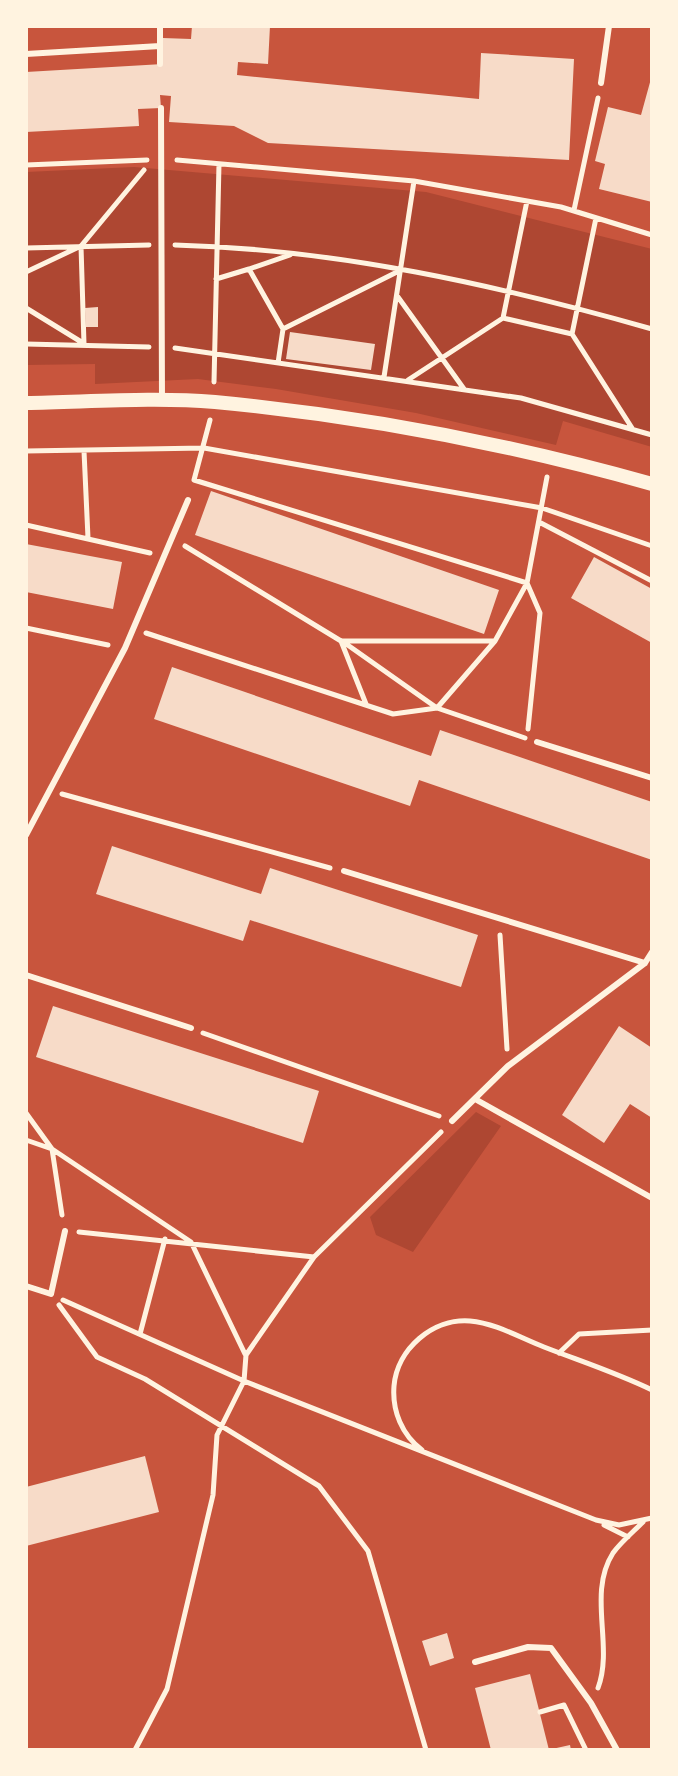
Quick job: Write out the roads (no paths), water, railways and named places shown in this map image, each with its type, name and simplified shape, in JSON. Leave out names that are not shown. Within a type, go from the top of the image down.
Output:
[{"type":"street","points":[[26,403],[214,402],[375,423],[551,455],[652,484]]},
{"type":"lane","points":[[160,26],[160,64]]},
{"type":"lane","points":[[601,83],[609,26]]},
{"type":"lane","points":[[26,54],[160,46]]},
{"type":"lane","points":[[161,108],[162,400]]},
{"type":"lane","points":[[26,835],[125,648],[188,500]]},
{"type":"lane","points":[[537,742],[652,778]]},
{"type":"lane","points":[[344,871],[645,963]]},
{"type":"lane","points":[[452,1121],[508,1066],[645,963],[652,952]]},
{"type":"lane","points":[[26,975],[191,1028]]},
{"type":"lane","points":[[475,1099],[652,1198]]},
{"type":"lane","points":[[26,1286],[51,1294],[65,1231]]},
{"type":"lane","points":[[475,1662],[528,1647],[551,1648],[591,1703],[617,1750]]}]
